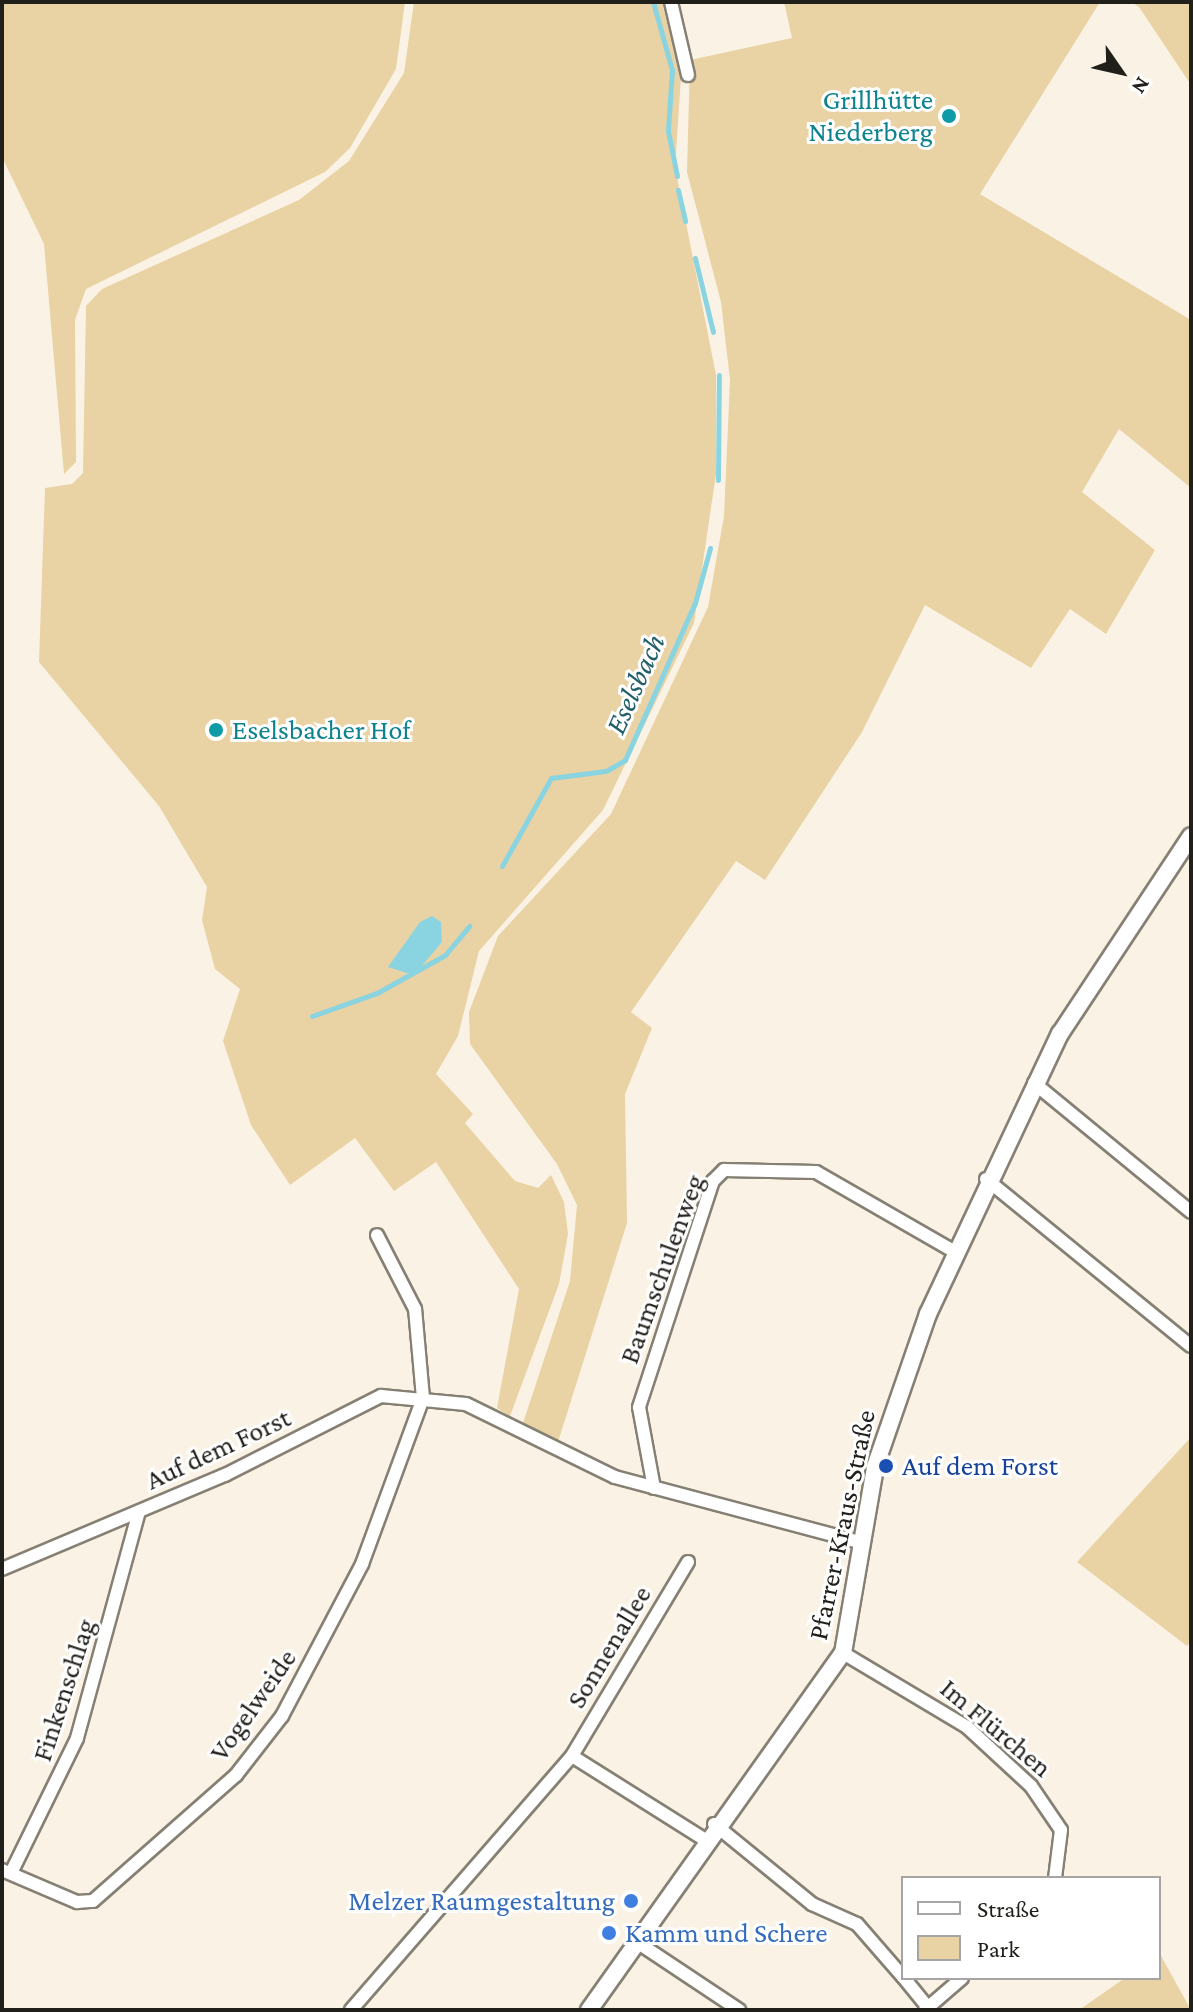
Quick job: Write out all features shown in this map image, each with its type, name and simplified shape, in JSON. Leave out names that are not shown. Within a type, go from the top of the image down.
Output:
[{"type":"street","points":[[671,2],[688,75]]},
{"type":"street","name":"Pfarrer-Kraus-Straße","points":[[589,2010],[714,1824],[843,1653],[881,1446],[986,1179],[1034,1083],[1131,920],[1191,836]]},
{"type":"street","points":[[1034,1083],[1191,1212]]},
{"type":"street","name":"Baumschulenweg","points":[[654,1488],[639,1407],[713,1181],[724,1170],[830,1177],[955,1252]]},
{"type":"street","points":[[986,1179],[1191,1346]]},
{"type":"street","points":[[377,1235],[415,1309],[423,1398]]},
{"type":"street","name":"Auf dem Forst","points":[[2,1569],[139,1512],[360,1403],[423,1398],[466,1404],[573,1461],[654,1488],[863,1543]]},
{"type":"street","name":"Vogelweide","points":[[6,1872],[77,1902],[93,1901],[236,1775],[325,1642],[400,1472],[423,1398]]},
{"type":"street","name":"Finkenschlag","points":[[6,1872],[77,1738],[139,1512]]},
{"type":"street","name":"Sonnenallee","points":[[351,2010],[572,1756],[688,1562]]},
{"type":"street","name":"Im Flürchen","points":[[843,1653],[947,1713],[1031,1786],[1061,1830],[1055,1876]]},
{"type":"street","points":[[572,1756],[704,1839]]},
{"type":"street","points":[[714,1824],[812,1904],[857,1924],[901,1976]]},
{"type":"street","points":[[637,1942],[739,2010]]},
{"type":"street","points":[[905,1980],[927,2009],[960,1980]]},
{"type":"green space","points":[[2,2],[405,2],[396,69],[350,148],[325,172],[86,289],[75,320],[76,462],[64,474],[44,244],[2,157]]},
{"type":"green space","points":[[414,2],[662,2],[681,77],[675,167],[716,375],[716,474],[694,623],[603,810],[479,951],[458,1036],[436,1074],[473,1114],[465,1123],[515,1181],[538,1188],[551,1175],[564,1202],[568,1234],[559,1284],[510,1416],[497,1408],[519,1289],[436,1162],[394,1191],[355,1138],[290,1185],[251,1125],[223,1041],[240,989],[215,969],[202,920],[207,887],[159,806],[39,662],[45,488],[72,484],[83,473],[86,306],[102,289],[299,200],[349,161],[404,73]],"holes":[[[427,924],[440,928],[442,942],[410,974],[395,968]]]},
{"type":"green space","points":[[784,2],[1100,2],[980,194],[1191,320],[1191,488],[1119,429],[1082,492],[1155,550],[1106,634],[1070,609],[1031,668],[925,605],[862,732],[765,880],[736,861],[631,1012],[652,1028],[625,1094],[627,1223],[558,1442],[523,1423],[570,1281],[577,1205],[557,1164],[470,1044],[469,1012],[498,936],[611,814],[708,607],[724,516],[730,380],[721,302],[687,172],[690,60],[792,38]]},
{"type":"green space","points":[[1131,2],[1191,2],[1191,85],[1139,7]]},
{"type":"green space","points":[[1191,1437],[1191,1641],[1187,1646],[1077,1562]]},
{"type":"green space","points":[[1161,1956],[1191,2010],[1079,2010],[1122,1980],[1161,1980]]},
{"type":"water","points":[[432,916],[441,922],[442,942],[420,968],[410,974],[388,967],[420,922]]},
{"type":"waterway","name":"Eselsbach","points":[[653,2],[672,70],[668,131],[677,176]]},
{"type":"waterway","name":"Eselsbach","points":[[678,190],[685,221]]},
{"type":"waterway","name":"Eselsbach","points":[[695,258],[713,332]]},
{"type":"waterway","name":"Eselsbach","points":[[718,480],[719,375]]},
{"type":"waterway","name":"Eselsbach","points":[[502,866],[551,778],[606,771],[625,760],[695,603],[710,548]]},
{"type":"waterway","name":"Eselsbach","points":[[312,1016],[377,993],[445,955],[469,926]]},
{"type":"place","name":"Grillhütte Niederberg","points":[[949,116]]},
{"type":"place","name":"Eselsbacher Hof","points":[[216,730]]},
{"type":"place","name":"Auf dem Forst","points":[[886,1466]]},
{"type":"place","name":"Melzer Raumgestaltung","points":[[631,1901]]},
{"type":"place","name":"Kamm und Schere","points":[[609,1933]]}]
